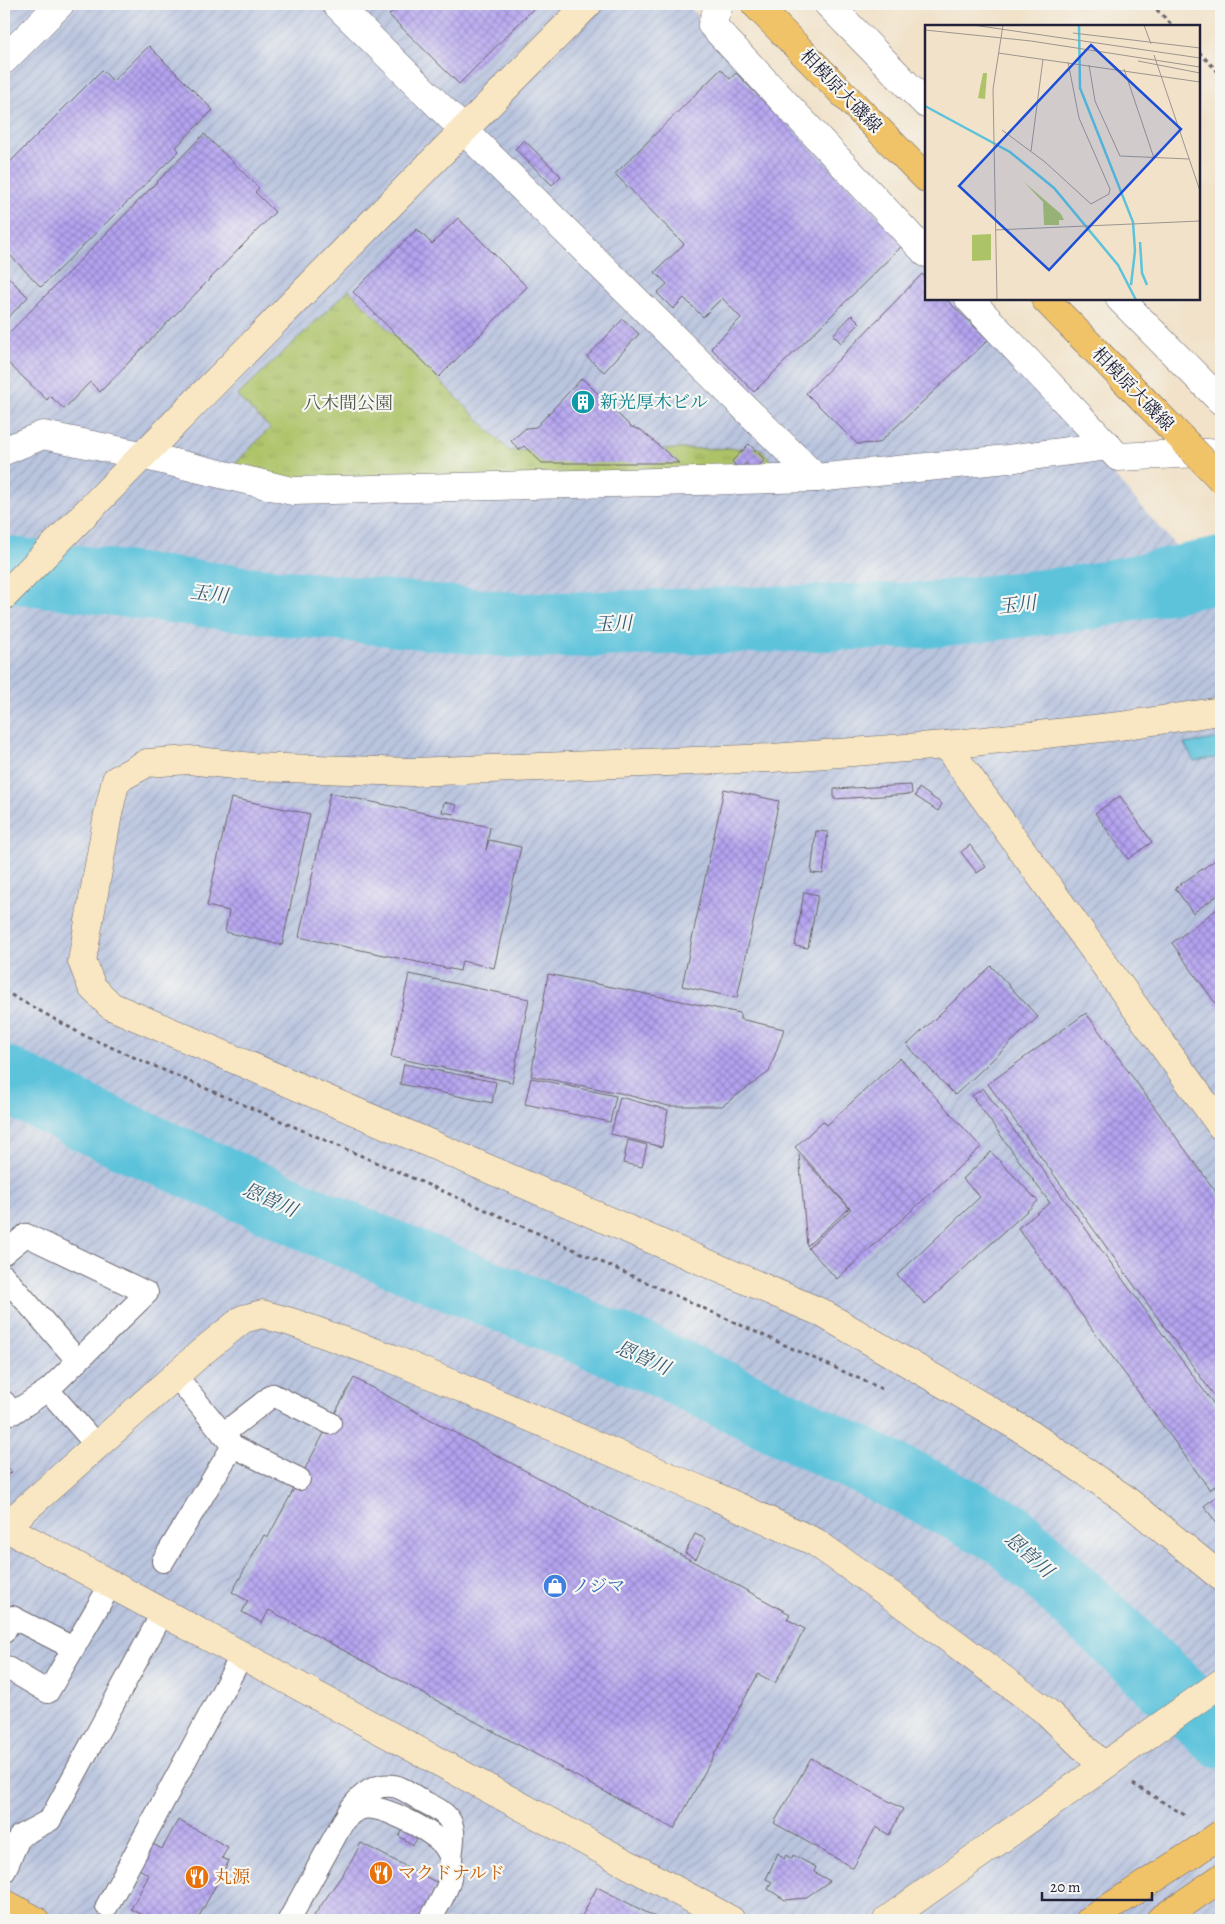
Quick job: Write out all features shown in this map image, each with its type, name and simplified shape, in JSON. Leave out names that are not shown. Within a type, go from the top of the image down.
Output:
[{"type":"main road","name":"相模原大磯線","points":[[755,4],[925,177]]},
{"type":"main road","name":"相模原大磯線","points":[[1046,300],[1221,479]]},
{"type":"main road","points":[[1090,1920],[1221,1834]]},
{"type":"main road","points":[[1160,1920],[1221,1878]]},
{"type":"main road","points":[[4,1903],[35,1920]]},
{"type":"street","points":[[4,60],[60,4]]},
{"type":"street","points":[[336,4],[816,478]]},
{"type":"street","points":[[4,596],[588,4]]},
{"type":"street","points":[[719,4],[712,25],[925,252]]},
{"type":"street","points":[[828,4],[925,103]]},
{"type":"street","points":[[971,300],[1118,457],[1221,452]]},
{"type":"street","points":[[1121,300],[1221,401]]},
{"type":"street","points":[[4,429],[43,435],[136,461],[292,491],[816,478],[1008,459],[1108,446]]},
{"type":"street","points":[[4,451],[43,435]]},
{"type":"street","points":[[1221,711],[1120,726],[946,745],[762,758],[412,772],[252,767],[189,760],[147,763],[116,780],[108,814],[82,961],[92,987],[111,1006],[820,1312],[1030,1434],[1124,1498],[1221,1577]]},
{"type":"street","points":[[946,745],[1221,1126]]},
{"type":"street","points":[[731,1920],[5,1528],[203,1351],[243,1319],[262,1314],[291,1322],[390,1358],[710,1494],[815,1542],[896,1599],[1047,1712],[1102,1766]]},
{"type":"street","points":[[887,1920],[1221,1683]]},
{"type":"lane","points":[[4,1253],[26,1235],[147,1293],[48,1390],[13,1413],[4,1402]]},
{"type":"lane","points":[[4,1276],[78,1361]]},
{"type":"lane","points":[[176,1376],[228,1440],[299,1479]]},
{"type":"lane","points":[[48,1390],[97,1446]]},
{"type":"lane","points":[[163,1561],[228,1440],[273,1395],[330,1423]]},
{"type":"lane","points":[[4,1666],[48,1692],[111,1584]]},
{"type":"lane","points":[[4,1872],[20,1836],[50,1820],[162,1612]]},
{"type":"lane","points":[[4,1632],[12,1617],[73,1648]]},
{"type":"lane","points":[[107,1906],[242,1655]]},
{"type":"lane","points":[[289,1920],[344,1820],[351,1814],[364,1808],[384,1810],[436,1839],[449,1853],[451,1861],[448,1885],[430,1920]]},
{"type":"path","points":[[1151,4],[1172,25]]},
{"type":"path","points":[[1200,53],[1221,74]]},
{"type":"path","points":[[4,991],[85,1036],[493,1214],[888,1392]]},
{"type":"path","points":[[1102,1766],[1194,1822]]},
{"type":"shaded area","points":[[4,4],[687,4],[925,264],[925,300],[958,300],[1038,388],[1221,598],[1221,1920],[4,1920]]},
{"type":"green space","name":"八木間公園","points":[[349,290],[510,451],[759,448],[783,473],[294,484],[231,468],[270,428],[237,396]]},
{"type":"water","points":[[1221,738],[1221,757],[1194,761],[1184,744]]},
{"type":"building","points":[[400,4],[538,4],[459,84],[389,15]]},
{"type":"building","points":[[149,46],[213,110],[176,147],[179,151],[41,287],[4,249],[4,168],[102,70],[113,81]]},
{"type":"building","points":[[721,69],[730,79],[736,73],[904,244],[754,392],[711,348],[741,318],[722,298],[703,317],[684,298],[673,309],[657,293],[667,284],[655,272],[684,244],[615,174]]},
{"type":"building","points":[[204,134],[259,188],[255,192],[275,212],[100,392],[90,382],[64,409],[50,396],[47,400],[4,359],[4,338]]},
{"type":"building","points":[[524,140],[561,176],[552,185],[515,149]]},
{"type":"building","points":[[458,218],[527,287],[439,377],[353,292],[417,229],[432,244]]},
{"type":"building","points":[[4,273],[28,297],[4,322]]},
{"type":"building","points":[[922,274],[925,277],[925,300],[947,300],[988,340],[879,443],[857,444],[806,393]]},
{"type":"building","points":[[852,315],[860,323],[841,343],[833,335]]},
{"type":"building","points":[[623,319],[639,334],[604,372],[587,357]]},
{"type":"building","name":"新光厚木ビル","points":[[582,378],[631,427],[641,430],[679,463],[542,463],[524,446],[519,450],[511,441],[526,428],[536,427]]},
{"type":"building","points":[[749,444],[765,460],[753,471],[746,463],[739,470],[732,461]]},
{"type":"building","points":[[911,785],[912,794],[834,799],[834,789]]},
{"type":"building","points":[[919,788],[942,804],[938,811],[915,796]]},
{"type":"building","points":[[724,789],[779,801],[737,998],[682,986]]},
{"type":"building","points":[[330,793],[490,827],[486,850],[489,840],[521,847],[494,968],[462,961],[460,971],[299,937]]},
{"type":"building","points":[[1120,796],[1152,842],[1128,859],[1095,813]]},
{"type":"building","points":[[231,798],[310,814],[282,945],[225,932],[229,911],[207,906]]},
{"type":"building","points":[[444,802],[457,805],[454,814],[442,812]]},
{"type":"building","points":[[816,831],[828,832],[823,874],[811,873]]},
{"type":"building","points":[[970,845],[986,867],[977,873],[961,852]]},
{"type":"building","points":[[1221,856],[1221,893],[1193,913],[1175,888]]},
{"type":"building","points":[[804,892],[818,895],[808,948],[795,946]]},
{"type":"building","points":[[1221,906],[1221,1011],[1172,943]]},
{"type":"building","points":[[991,966],[1038,1017],[955,1095],[907,1045]]},
{"type":"building","points":[[409,974],[529,999],[512,1082],[391,1057]]},
{"type":"building","points":[[548,974],[740,1013],[740,1019],[784,1029],[769,1072],[722,1106],[668,1106],[620,1093],[531,1076]]},
{"type":"building","points":[[1086,1013],[1221,1199],[1221,1405],[988,1084]]},
{"type":"building","points":[[900,1058],[981,1147],[837,1279],[808,1248],[851,1209],[795,1147],[823,1121],[827,1125]]},
{"type":"building","points":[[404,1064],[496,1082],[492,1103],[400,1084]]},
{"type":"building","points":[[531,1078],[616,1096],[610,1122],[525,1104]]},
{"type":"building","points":[[983,1088],[1221,1414],[1221,1481],[1210,1490],[1018,1228],[1050,1203],[972,1096]]},
{"type":"building","points":[[620,1097],[668,1110],[662,1147],[611,1134]]},
{"type":"building","points":[[628,1140],[647,1145],[642,1167],[623,1163]]},
{"type":"building","points":[[991,1152],[1038,1201],[925,1304],[897,1275],[980,1197],[963,1179]]},
{"type":"building","points":[[799,1154],[849,1208],[807,1246]]},
{"type":"building","points":[[354,1378],[790,1614],[787,1619],[805,1629],[775,1683],[758,1674],[674,1829],[269,1610],[262,1623],[242,1612],[248,1601],[232,1592],[264,1535],[268,1537]]},
{"type":"building","points":[[4,1462],[12,1472],[4,1479]]},
{"type":"building","points":[[1221,1493],[1221,1529],[1204,1506]]},
{"type":"building","points":[[695,1534],[706,1539],[696,1559],[685,1553]]},
{"type":"building","points":[[811,1758],[903,1809],[889,1835],[876,1827],[853,1868],[774,1823]]},
{"type":"building","points":[[178,1820],[228,1847],[222,1858],[229,1861],[197,1920],[153,1920],[131,1909],[149,1875],[139,1869],[153,1844],[162,1849]]},
{"type":"building","points":[[407,1824],[422,1832],[413,1845],[399,1836]]},
{"type":"building","name":"マクドナルド","points":[[361,1843],[438,1883],[419,1920],[311,1920],[351,1862]]},
{"type":"building","points":[[778,1853],[784,1859],[786,1855],[792,1859],[793,1855],[816,1867],[814,1872],[830,1881],[805,1898],[785,1900],[768,1889],[772,1882],[766,1879]]},
{"type":"building","points":[[597,1887],[661,1920],[580,1920]]},
{"type":"waterway","name":"玉川","points":[[4,569],[235,598],[524,626],[927,615],[1088,597],[1221,570]]},
{"type":"waterway","name":"恩曽川","points":[[4,1079],[95,1123],[340,1232],[654,1361],[927,1492],[1008,1534],[1221,1735]]},
{"type":"place","name":"新光厚木ビル","points":[[583,402]]},
{"type":"place","name":"ノジマ","points":[[555,1586]]},
{"type":"place","name":"マクドナルド","points":[[381,1873]]},
{"type":"place","name":"丸源","points":[[197,1877]]}]
